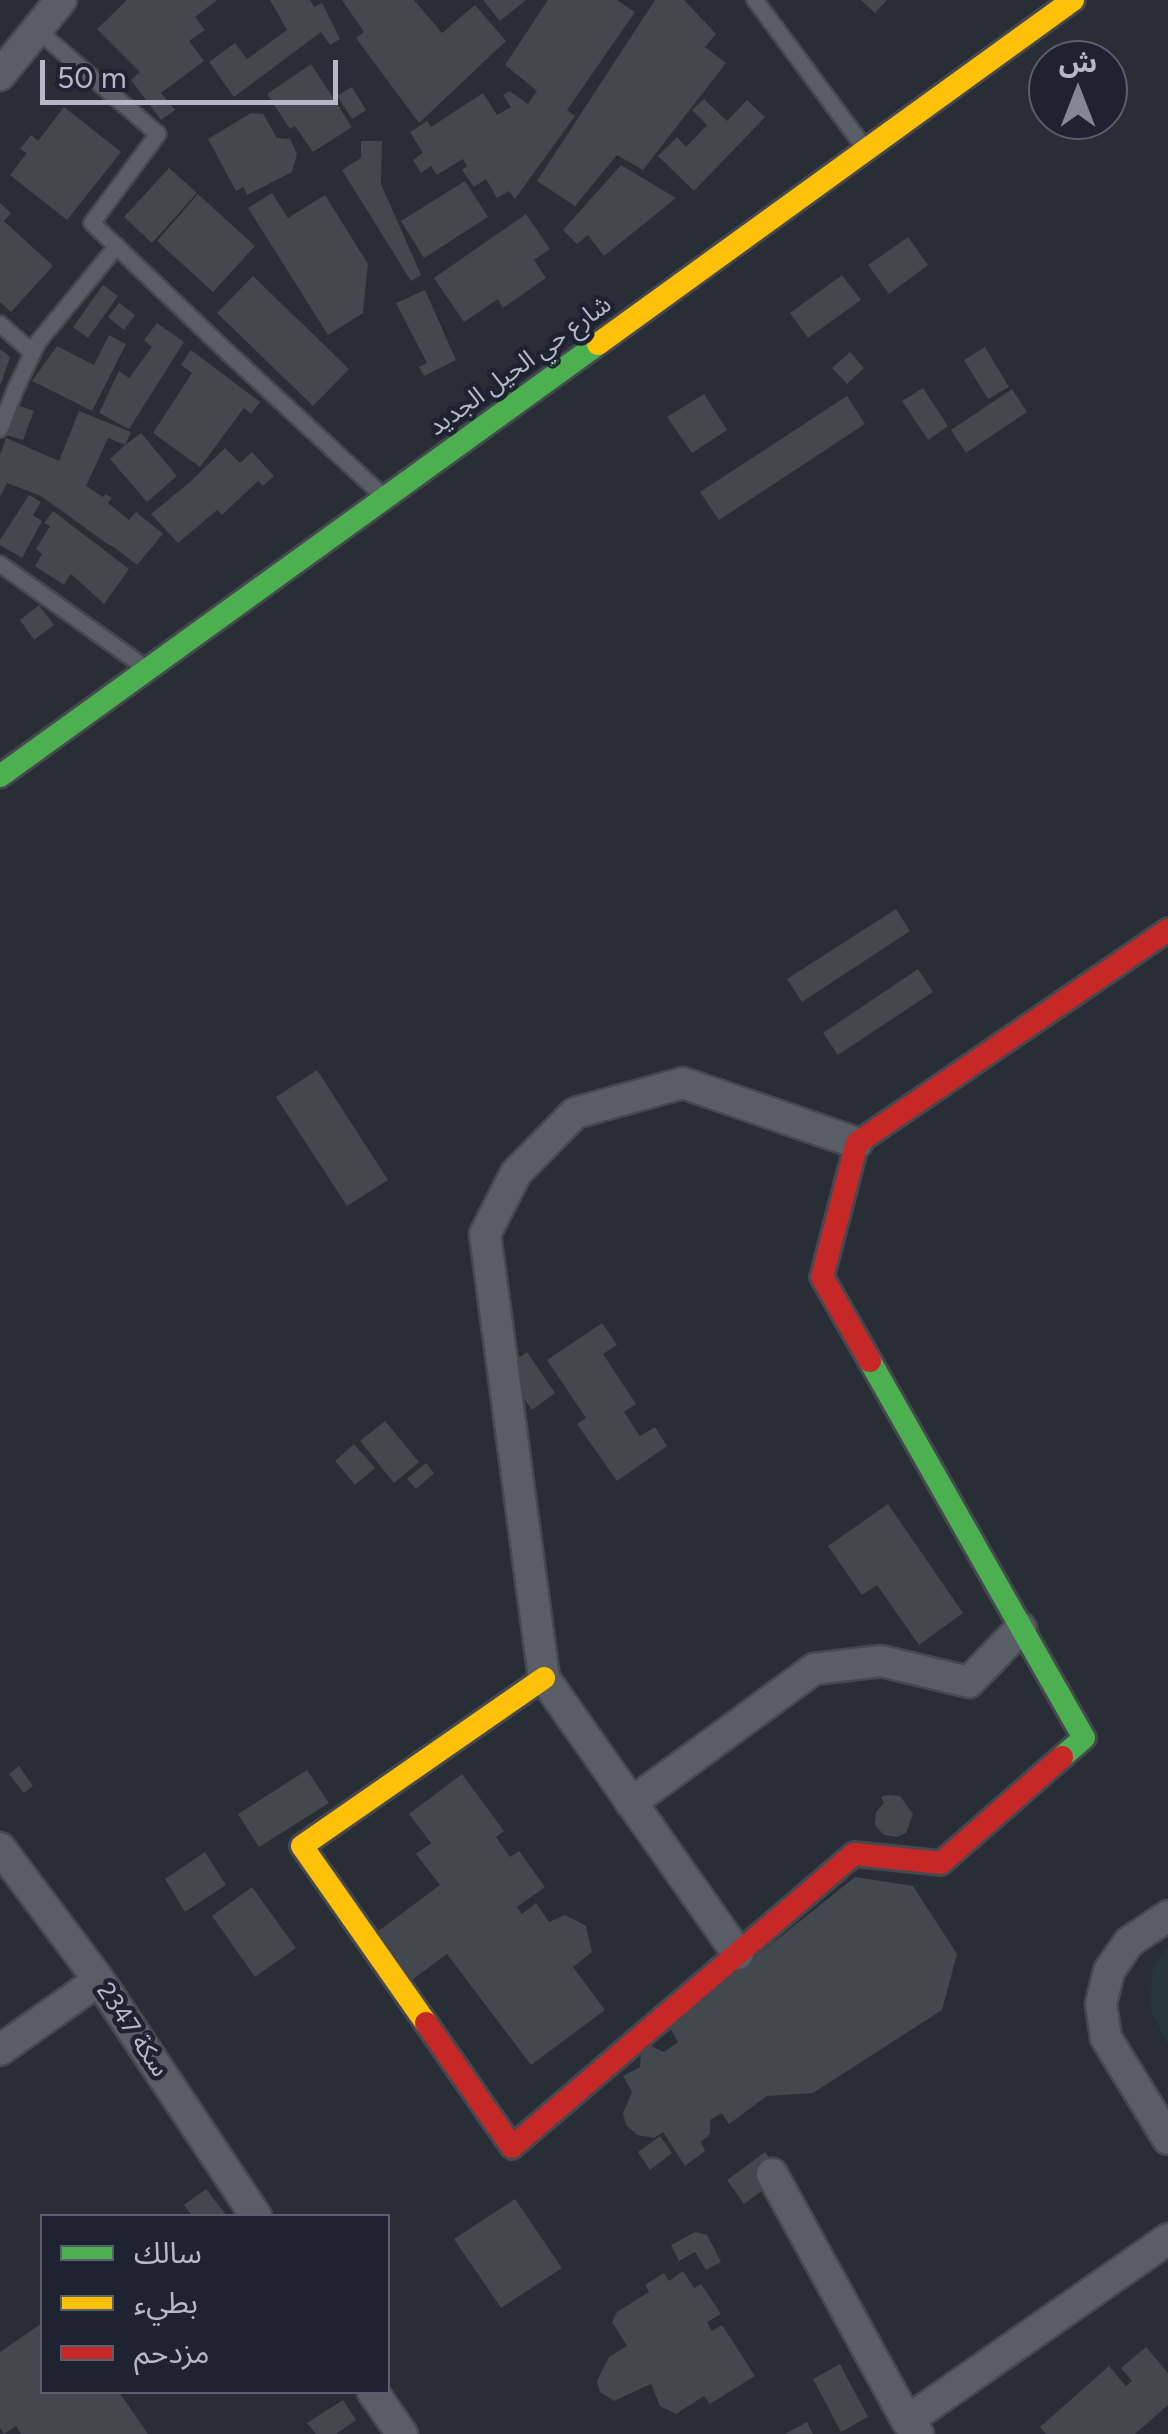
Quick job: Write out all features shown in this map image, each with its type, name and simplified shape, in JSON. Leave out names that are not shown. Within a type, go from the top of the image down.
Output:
[{"type":"street","points":[[0,75],[61,0]]},
{"type":"street","name":"شارع حي الحيل الجديد","points":[[0,776],[1073,0]]},
{"type":"street","points":[[544,1678],[302,1846],[512,2147],[854,1854],[941,1863],[1084,1738],[822,1277],[858,1143],[1168,930]]},
{"type":"street","points":[[738,1954],[544,1678],[485,1234],[516,1173],[576,1113],[683,1083],[858,1143]]},
{"type":"street","points":[[631,1802],[814,1669],[881,1661],[969,1682],[1022,1628]]},
{"type":"street","name":"سكة 2347","points":[[0,1848],[98,1980],[255,2214]]},
{"type":"street","points":[[1168,1916],[1128,1942],[1109,1971],[1102,2004],[1106,2038],[1168,2139]]},
{"type":"street","points":[[0,2050],[98,1980]]},
{"type":"street","points":[[772,2174],[912,2427],[1168,2238]]},
{"type":"street","points":[[374,2394],[402,2434]]},
{"type":"lane","points":[[756,0],[866,150]]},
{"type":"lane","points":[[36,29],[158,134],[92,223],[386,497]]},
{"type":"lane","points":[[0,429],[38,342],[117,246]]},
{"type":"lane","points":[[0,324],[32,353]]},
{"type":"lane","points":[[0,564],[147,670]]},
{"type":"shaded area","points":[[1168,1948],[1168,2045],[1150,2009],[1153,1965]]},
{"type":"building","points":[[127,0],[217,0],[195,17],[205,30],[189,41],[204,61],[161,93],[175,110],[161,120],[131,80],[140,72],[97,29]]},
{"type":"building","points":[[270,0],[310,0],[314,7],[322,3],[340,39],[330,45],[321,32],[234,97],[209,62],[235,43],[247,59],[287,30]]},
{"type":"building","points":[[342,0],[414,0],[442,33],[475,5],[506,41],[419,123],[356,38],[364,32]]},
{"type":"building","points":[[483,0],[526,0],[500,21]]},
{"type":"building","points":[[548,0],[617,0],[635,12],[567,110],[575,116],[515,199],[509,191],[497,198],[486,179],[474,187],[462,170],[467,166],[463,159],[437,175],[431,166],[421,173],[413,160],[423,153],[410,132],[427,121],[431,127],[483,93],[497,115],[511,107],[503,95],[510,91],[528,104],[537,91],[505,65]]},
{"type":"building","points":[[655,0],[684,0],[716,34],[705,47],[726,63],[643,170],[617,155],[575,206],[537,181]]},
{"type":"building","points":[[861,0],[887,0],[875,13]]},
{"type":"building","points":[[311,64],[352,127],[313,152],[295,126],[290,129],[267,94]]},
{"type":"building","points":[[352,87],[366,110],[352,119],[337,96]]},
{"type":"building","points":[[704,99],[727,121],[747,100],[765,117],[694,191],[658,156],[677,137],[686,147],[707,125],[692,110]]},
{"type":"building","points":[[64,107],[121,152],[67,220],[10,175],[27,153],[20,149],[31,135],[38,141]]},
{"type":"building","points":[[251,113],[263,114],[277,138],[290,139],[297,154],[292,172],[247,195],[243,187],[236,191],[208,139]]},
{"type":"building","points":[[361,141],[382,141],[381,184],[421,275],[411,281],[342,170],[361,158]]},
{"type":"building","points":[[621,165],[676,198],[604,256],[588,235],[577,244],[563,230]]},
{"type":"building","points":[[169,168],[197,193],[152,243],[124,217]]},
{"type":"building","points":[[465,181],[488,217],[424,258],[401,221]]},
{"type":"building","points":[[272,193],[288,218],[325,195],[368,264],[363,313],[328,335],[248,208]]},
{"type":"building","points":[[198,194],[255,246],[213,292],[157,241]]},
{"type":"building","points":[[0,203],[11,213],[4,221],[53,266],[11,312],[0,302]]},
{"type":"building","points":[[526,214],[550,249],[534,260],[546,278],[503,308],[498,299],[464,322],[434,278]]},
{"type":"building","points":[[908,237],[928,265],[889,294],[868,265]]},
{"type":"building","points":[[842,275],[861,300],[808,338],[790,313]]},
{"type":"building","points":[[253,276],[349,369],[313,406],[217,313]]},
{"type":"building","points":[[103,285],[118,296],[88,338],[73,327]]},
{"type":"building","points":[[425,290],[456,360],[424,376],[419,367],[427,363],[396,303]]},
{"type":"building","points":[[119,303],[135,315],[124,330],[108,317]]},
{"type":"building","points":[[157,323],[184,342],[129,429],[99,413],[119,371],[129,378],[152,347],[144,340]]},
{"type":"building","points":[[109,335],[126,344],[92,411],[32,381],[57,346],[94,365]]},
{"type":"building","points":[[985,347],[1009,387],[988,399],[964,360]]},
{"type":"building","points":[[0,349],[10,357],[1,384],[0,384]]},
{"type":"building","points":[[191,350],[260,402],[251,414],[244,408],[200,467],[153,433],[192,373],[181,365]]},
{"type":"building","points":[[850,352],[864,368],[847,384],[832,368]]},
{"type":"building","points":[[923,388],[948,426],[928,440],[902,401]]},
{"type":"building","points":[[1012,389],[1027,412],[966,453],[951,430]]},
{"type":"building","points":[[704,394],[727,430],[692,453],[667,417]]},
{"type":"building","points":[[847,396],[865,424],[719,520],[700,492]]},
{"type":"building","points":[[17,405],[34,411],[23,440],[7,435]]},
{"type":"building","points":[[79,411],[131,432],[125,445],[108,438],[86,486],[112,498],[108,503],[129,520],[136,512],[163,534],[137,565],[41,496],[7,483],[0,497],[0,455],[6,438],[59,461]]},
{"type":"building","points":[[141,433],[177,476],[147,502],[110,459]]},
{"type":"building","points":[[225,448],[240,463],[252,452],[274,476],[263,486],[258,481],[222,515],[217,510],[178,543],[151,514]]},
{"type":"building","points":[[29,495],[41,502],[33,515],[42,521],[22,558],[0,545],[0,540]]},
{"type":"building","points":[[53,511],[129,569],[104,604],[71,574],[64,585],[35,566],[42,554],[36,549],[50,526],[44,523]]},
{"type":"building","points":[[39,605],[54,625],[34,640],[20,620]]},
{"type":"building","points":[[896,909],[910,931],[802,1002],[787,979]]},
{"type":"building","points":[[918,969],[933,992],[838,1055],[823,1033]]},
{"type":"building","points":[[317,1070],[388,1180],[347,1206],[276,1097]]},
{"type":"building","points":[[602,1323],[617,1345],[603,1354],[636,1404],[624,1412],[640,1436],[655,1427],[667,1446],[617,1481],[577,1424],[586,1418],[547,1360]]},
{"type":"building","points":[[527,1352],[555,1393],[532,1410],[503,1368]]},
{"type":"building","points":[[385,1421],[419,1462],[394,1483],[360,1441]]},
{"type":"building","points":[[354,1444],[375,1468],[355,1485],[335,1461]]},
{"type":"building","points":[[426,1463],[434,1473],[416,1489],[407,1479]]},
{"type":"building","points":[[888,1504],[963,1613],[919,1645],[877,1585],[862,1595],[828,1546]]},
{"type":"building","points":[[19,1766],[33,1786],[24,1793],[9,1774]]},
{"type":"building","points":[[307,1770],[329,1803],[259,1847],[238,1814]]},
{"type":"building","points":[[462,1774],[504,1831],[496,1837],[510,1857],[519,1851],[545,1887],[517,1907],[522,1914],[536,1903],[549,1922],[565,1915],[586,1926],[592,1952],[573,1967],[605,2010],[531,2065],[447,1954],[409,1982],[373,1935],[440,1885],[416,1854],[431,1843],[409,1814]]},
{"type":"building","points":[[900,1796],[913,1814],[906,1833],[897,1837],[884,1835],[875,1825],[876,1812],[884,1803],[881,1797]]},
{"type":"building","points":[[205,1852],[226,1885],[185,1912],[165,1879]]},
{"type":"building","points":[[855,1877],[913,1886],[957,1954],[942,2010],[813,2093],[767,2096],[729,2124],[722,2113],[710,2120],[710,2134],[701,2142],[705,2151],[685,2166],[663,2132],[654,2138],[637,2135],[626,2125],[623,2113],[632,2092],[623,2076],[640,2067],[641,2051],[649,2045],[664,2052],[678,2042],[669,2026]]},
{"type":"building","points":[[252,1887],[296,1948],[255,1977],[212,1916]]},
{"type":"building","points":[[660,2136],[672,2153],[650,2170],[638,2152]]},
{"type":"building","points":[[765,2152],[782,2176],[744,2204],[727,2180]]},
{"type":"building","points":[[206,2189],[225,2214],[191,2214],[184,2205]]},
{"type":"building","points":[[515,2199],[562,2268],[501,2308],[454,2239]]},
{"type":"building","points":[[695,2232],[707,2235],[721,2262],[706,2270],[695,2252],[679,2261],[671,2245]]},
{"type":"building","points":[[683,2271],[694,2288],[701,2284],[721,2314],[707,2322],[712,2331],[722,2325],[755,2376],[710,2404],[704,2396],[676,2414],[660,2406],[651,2384],[614,2401],[600,2392],[597,2381],[609,2357],[627,2346],[612,2322],[617,2312],[649,2292],[645,2285],[664,2273],[669,2281]]},
{"type":"building","points":[[40,2324],[40,2394],[120,2394],[148,2434],[21,2434],[16,2426],[4,2434],[0,2428],[0,2352]]},
{"type":"building","points":[[1146,2347],[1168,2373],[1168,2405],[1135,2434],[1046,2434],[1040,2427],[1109,2366],[1126,2386],[1132,2381],[1121,2368]]},
{"type":"building","points":[[840,2364],[868,2417],[841,2432],[813,2379]]},
{"type":"building","points":[[343,2400],[356,2420],[336,2434],[316,2434],[307,2423]]},
{"type":"building","points":[[807,2422],[813,2434],[785,2434]]},
{"type":"traffic: fast","points":[[0,776],[598,344]]},
{"type":"traffic: fast","points":[[870,1361],[1084,1738],[1062,1757]]},
{"type":"traffic: slow","points":[[598,344],[1073,0]]},
{"type":"traffic: slow","points":[[426,2023],[302,1846],[544,1678]]},
{"type":"traffic: jam","points":[[870,1361],[822,1277],[857,1143],[1168,930]]},
{"type":"traffic: jam","points":[[426,2023],[512,2147],[854,1854],[941,1863],[1062,1757]]}]
